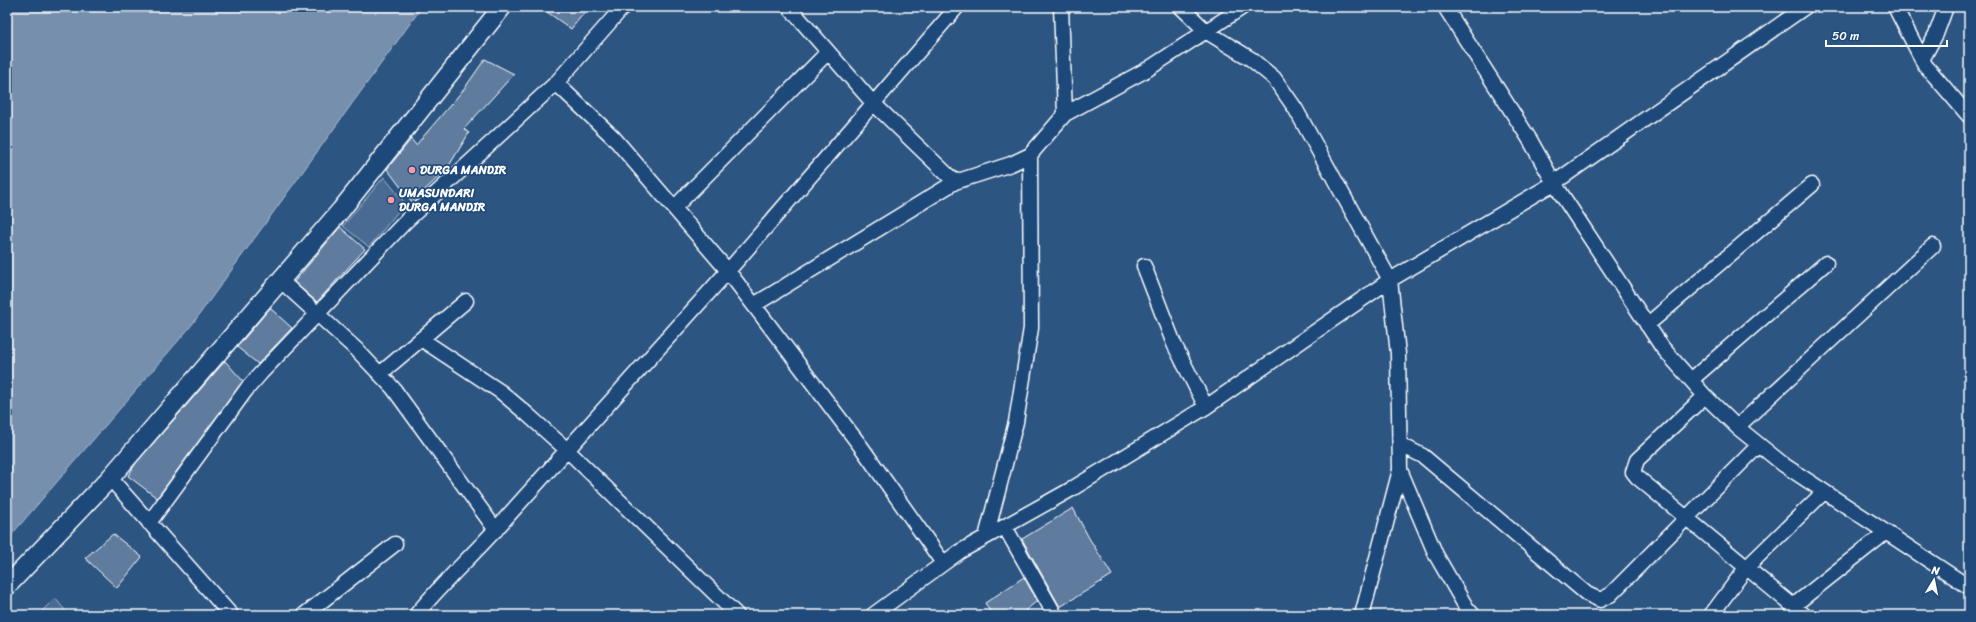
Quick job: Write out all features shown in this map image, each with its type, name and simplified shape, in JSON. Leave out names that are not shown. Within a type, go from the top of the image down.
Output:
[{"type":"street","points":[[7,586],[110,478],[341,210],[502,7]]},
{"type":"street","points":[[149,522],[246,390],[316,313],[406,221],[556,82],[624,7]]},
{"type":"street","points":[[789,7],[873,103],[955,182]]},
{"type":"street","points":[[416,615],[450,575],[496,530],[566,449],[728,271],[957,7]]},
{"type":"street","points":[[1061,7],[1065,114]]},
{"type":"street","points":[[1181,7],[1207,32],[1251,59],[1274,78],[1295,108],[1390,280],[1398,354],[1401,445],[1400,470],[1362,615]]},
{"type":"street","points":[[754,305],[955,182],[1011,164],[1030,155],[1065,114],[1148,69],[1207,32],[1243,7]]},
{"type":"street","points":[[1445,7],[1530,140],[1554,183],[1647,325],[1662,347],[1705,396],[1737,427],[1784,465],[1969,587]]},
{"type":"street","points":[[873,615],[959,552],[1070,490],[1206,407],[1390,280],[1554,183],[1805,7]]},
{"type":"street","points":[[1895,7],[1922,60],[1969,116]]},
{"type":"street","points":[[1922,60],[1936,34],[1946,7]]},
{"type":"street","points":[[674,208],[828,52]]},
{"type":"street","points":[[556,82],[614,138],[728,271],[862,448],[943,563]]},
{"type":"street","points":[[986,537],[1016,422],[1031,328],[1030,155]]},
{"type":"street","points":[[1647,325],[1812,185]]},
{"type":"street","points":[[1737,427],[1933,246]]},
{"type":"street","points":[[1691,380],[1826,263]]},
{"type":"street","points":[[1144,266],[1174,344],[1206,407]]},
{"type":"street","points":[[280,280],[381,373],[411,411],[496,530]]},
{"type":"street","points":[[381,373],[466,301]]},
{"type":"street","points":[[421,339],[501,392],[566,449],[737,615]]},
{"type":"street","points":[[1705,396],[1637,460],[1633,472],[1637,477],[1799,611],[1886,533]]},
{"type":"street","points":[[1401,445],[1423,456],[1595,599],[1605,599],[1610,595],[1759,445]]},
{"type":"street","points":[[1400,470],[1436,555],[1466,607],[1473,615]]},
{"type":"street","points":[[110,478],[231,615]]},
{"type":"street","points":[[1711,615],[1746,568],[1824,492]]},
{"type":"street","points":[[1005,527],[1055,615]]},
{"type":"street","points":[[304,615],[395,544]]},
{"type":"shaded area","points":[[7,7],[422,7],[191,326],[7,540]]},
{"type":"shaded area","points":[[384,177],[405,203],[369,247],[343,226]]},
{"type":"shaded area","points":[[55,598],[69,615],[38,615]]},
{"type":"building","points":[[540,7],[589,7],[571,29]]},
{"type":"building","points":[[485,59],[514,74],[464,129],[469,133],[447,169],[412,202],[387,169],[411,139],[416,145],[464,89]]},
{"type":"building","points":[[340,227],[365,249],[317,302],[294,282]]},
{"type":"building","points":[[270,308],[292,328],[258,364],[237,347]]},
{"type":"building","points":[[225,361],[243,381],[157,498],[128,476],[136,463]]},
{"type":"building","points":[[1073,508],[1089,538],[1112,575],[1060,607],[1022,539]]},
{"type":"building","points":[[113,534],[142,557],[117,588],[85,558]]},
{"type":"building","points":[[1024,577],[1037,601],[1020,615],[992,615],[985,603]]},
{"type":"place","name":"DURGA MANDIR","points":[[412,170]]},
{"type":"place","name":"UMASUNDARI DURGA MANDIR","points":[[391,200]]}]
